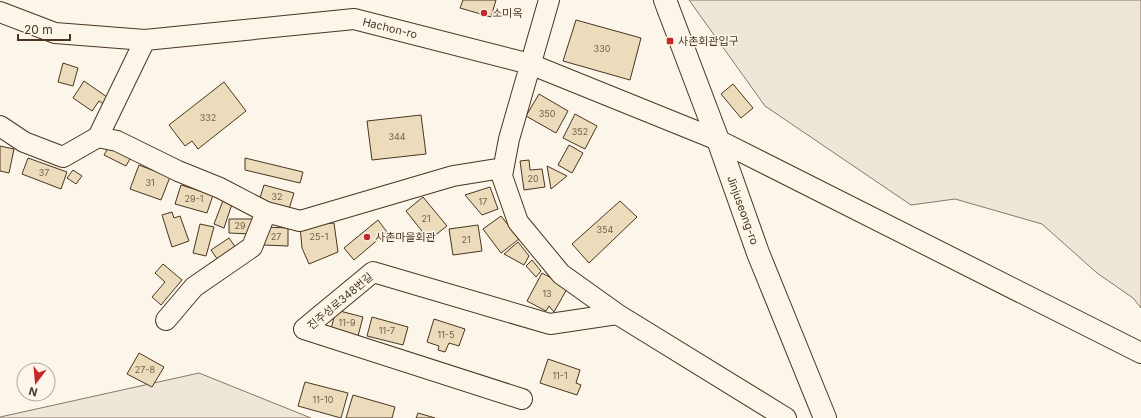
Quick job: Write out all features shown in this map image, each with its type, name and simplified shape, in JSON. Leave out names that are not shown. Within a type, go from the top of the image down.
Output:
[{"type":"main road","name":"Jinjuseong-ro","points":[[664,0],[718,140],[758,253],[825,418]]},
{"type":"street","points":[[549,0],[509,139],[503,168],[502,176],[518,222],[561,274],[617,314],[786,418]]},
{"type":"street","name":"Hachon-ro","points":[[0,12],[55,34],[145,40],[354,19],[530,64],[718,140],[1141,353]]},
{"type":"street","points":[[0,126],[24,142],[63,157],[98,137],[145,40]]},
{"type":"street","points":[[98,137],[117,141],[178,171],[220,188],[266,212],[300,221],[454,176],[503,168]]},
{"type":"street","points":[[166,320],[194,287],[252,247],[266,212]]},
{"type":"street","name":"진주성로348번길","points":[[522,399],[304,329],[373,272],[550,324],[617,314]]},
{"type":"shaded area","points":[[689,0],[1141,0],[1141,308],[1133,298],[1097,273],[1042,224],[955,199],[911,205],[765,106]]},
{"type":"shaded area","points":[[199,373],[311,418],[0,418],[0,417]]},
{"type":"building","name":"소미옥","points":[[463,0],[496,0],[491,17],[460,8]]},
{"type":"building","points":[[576,20],[641,38],[630,80],[563,61]]},
{"type":"building","points":[[63,63],[78,68],[73,86],[58,82]]},
{"type":"building","points":[[84,81],[107,97],[105,105],[99,101],[92,111],[73,98]]},
{"type":"building","points":[[224,82],[246,111],[198,149],[192,141],[185,146],[169,125]]},
{"type":"building","points":[[733,84],[753,108],[741,118],[721,94]]},
{"type":"building","points":[[539,94],[568,111],[556,133],[526,116]]},
{"type":"building","points":[[575,114],[597,126],[585,149],[563,138]]},
{"type":"building","points":[[421,115],[426,154],[372,160],[367,121]]},
{"type":"building","points":[[110,144],[132,155],[126,166],[104,155]]},
{"type":"building","points":[[569,145],[583,153],[572,173],[558,165]]},
{"type":"building","points":[[0,146],[14,149],[9,173],[0,171]]},
{"type":"building","points":[[28,158],[67,172],[61,189],[22,174]]},
{"type":"building","points":[[245,158],[303,172],[300,183],[245,170]]},
{"type":"building","points":[[529,160],[530,170],[542,169],[545,187],[524,190],[520,161]]},
{"type":"building","points":[[139,165],[170,177],[161,200],[130,189]]},
{"type":"building","points":[[547,166],[567,176],[551,189]]},
{"type":"building","points":[[73,170],[82,176],[76,184],[67,178]]},
{"type":"building","points":[[181,185],[213,195],[207,213],[175,204]]},
{"type":"building","points":[[264,185],[294,193],[289,209],[259,201]]},
{"type":"building","points":[[490,187],[498,209],[482,215],[465,195]]},
{"type":"building","points":[[423,197],[447,226],[429,240],[406,211]]},
{"type":"building","points":[[224,198],[232,204],[224,228],[214,224]]},
{"type":"building","points":[[620,201],[637,217],[589,263],[572,244]]},
{"type":"building","points":[[172,212],[174,218],[180,216],[189,241],[172,247],[162,215]]},
{"type":"building","points":[[501,216],[519,239],[501,253],[483,229]]},
{"type":"building","points":[[229,219],[252,219],[251,234],[229,233]]},
{"type":"building","points":[[378,220],[387,232],[354,260],[344,248]]},
{"type":"building","points":[[334,223],[338,252],[309,264],[302,248],[300,226]]},
{"type":"building","points":[[200,224],[214,227],[206,256],[193,253]]},
{"type":"building","points":[[478,225],[482,251],[453,255],[449,229]]},
{"type":"building","points":[[264,227],[288,228],[288,246],[263,245]]},
{"type":"building","points":[[229,238],[236,248],[218,260],[211,250]]},
{"type":"building","points":[[518,242],[529,256],[524,265],[504,254]]},
{"type":"building","points":[[532,260],[541,271],[536,277],[526,266]]},
{"type":"building","points":[[163,264],[182,280],[161,305],[152,297],[165,282],[155,273]]},
{"type":"building","points":[[542,273],[568,287],[554,312],[549,306],[546,311],[527,301]]},
{"type":"building","points":[[336,310],[363,317],[358,336],[331,329]]},
{"type":"building","points":[[372,317],[408,327],[403,345],[367,336]]},
{"type":"building","points":[[434,319],[465,329],[459,346],[449,343],[445,352],[438,350],[439,346],[427,342]]},
{"type":"building","points":[[139,353],[164,367],[152,387],[127,374]]},
{"type":"building","points":[[548,359],[580,370],[576,383],[581,385],[577,395],[540,383]]},
{"type":"building","points":[[305,382],[348,393],[341,418],[298,406]]},
{"type":"building","points":[[353,395],[395,407],[392,418],[346,418]]},
{"type":"building","points":[[418,413],[435,418],[416,418]]},
{"type":"place","name":"소미옥","points":[[484,13]]},
{"type":"place","name":"사촌회관입구","points":[[670,41]]},
{"type":"place","name":"사촌마을회관","points":[[367,237]]}]
